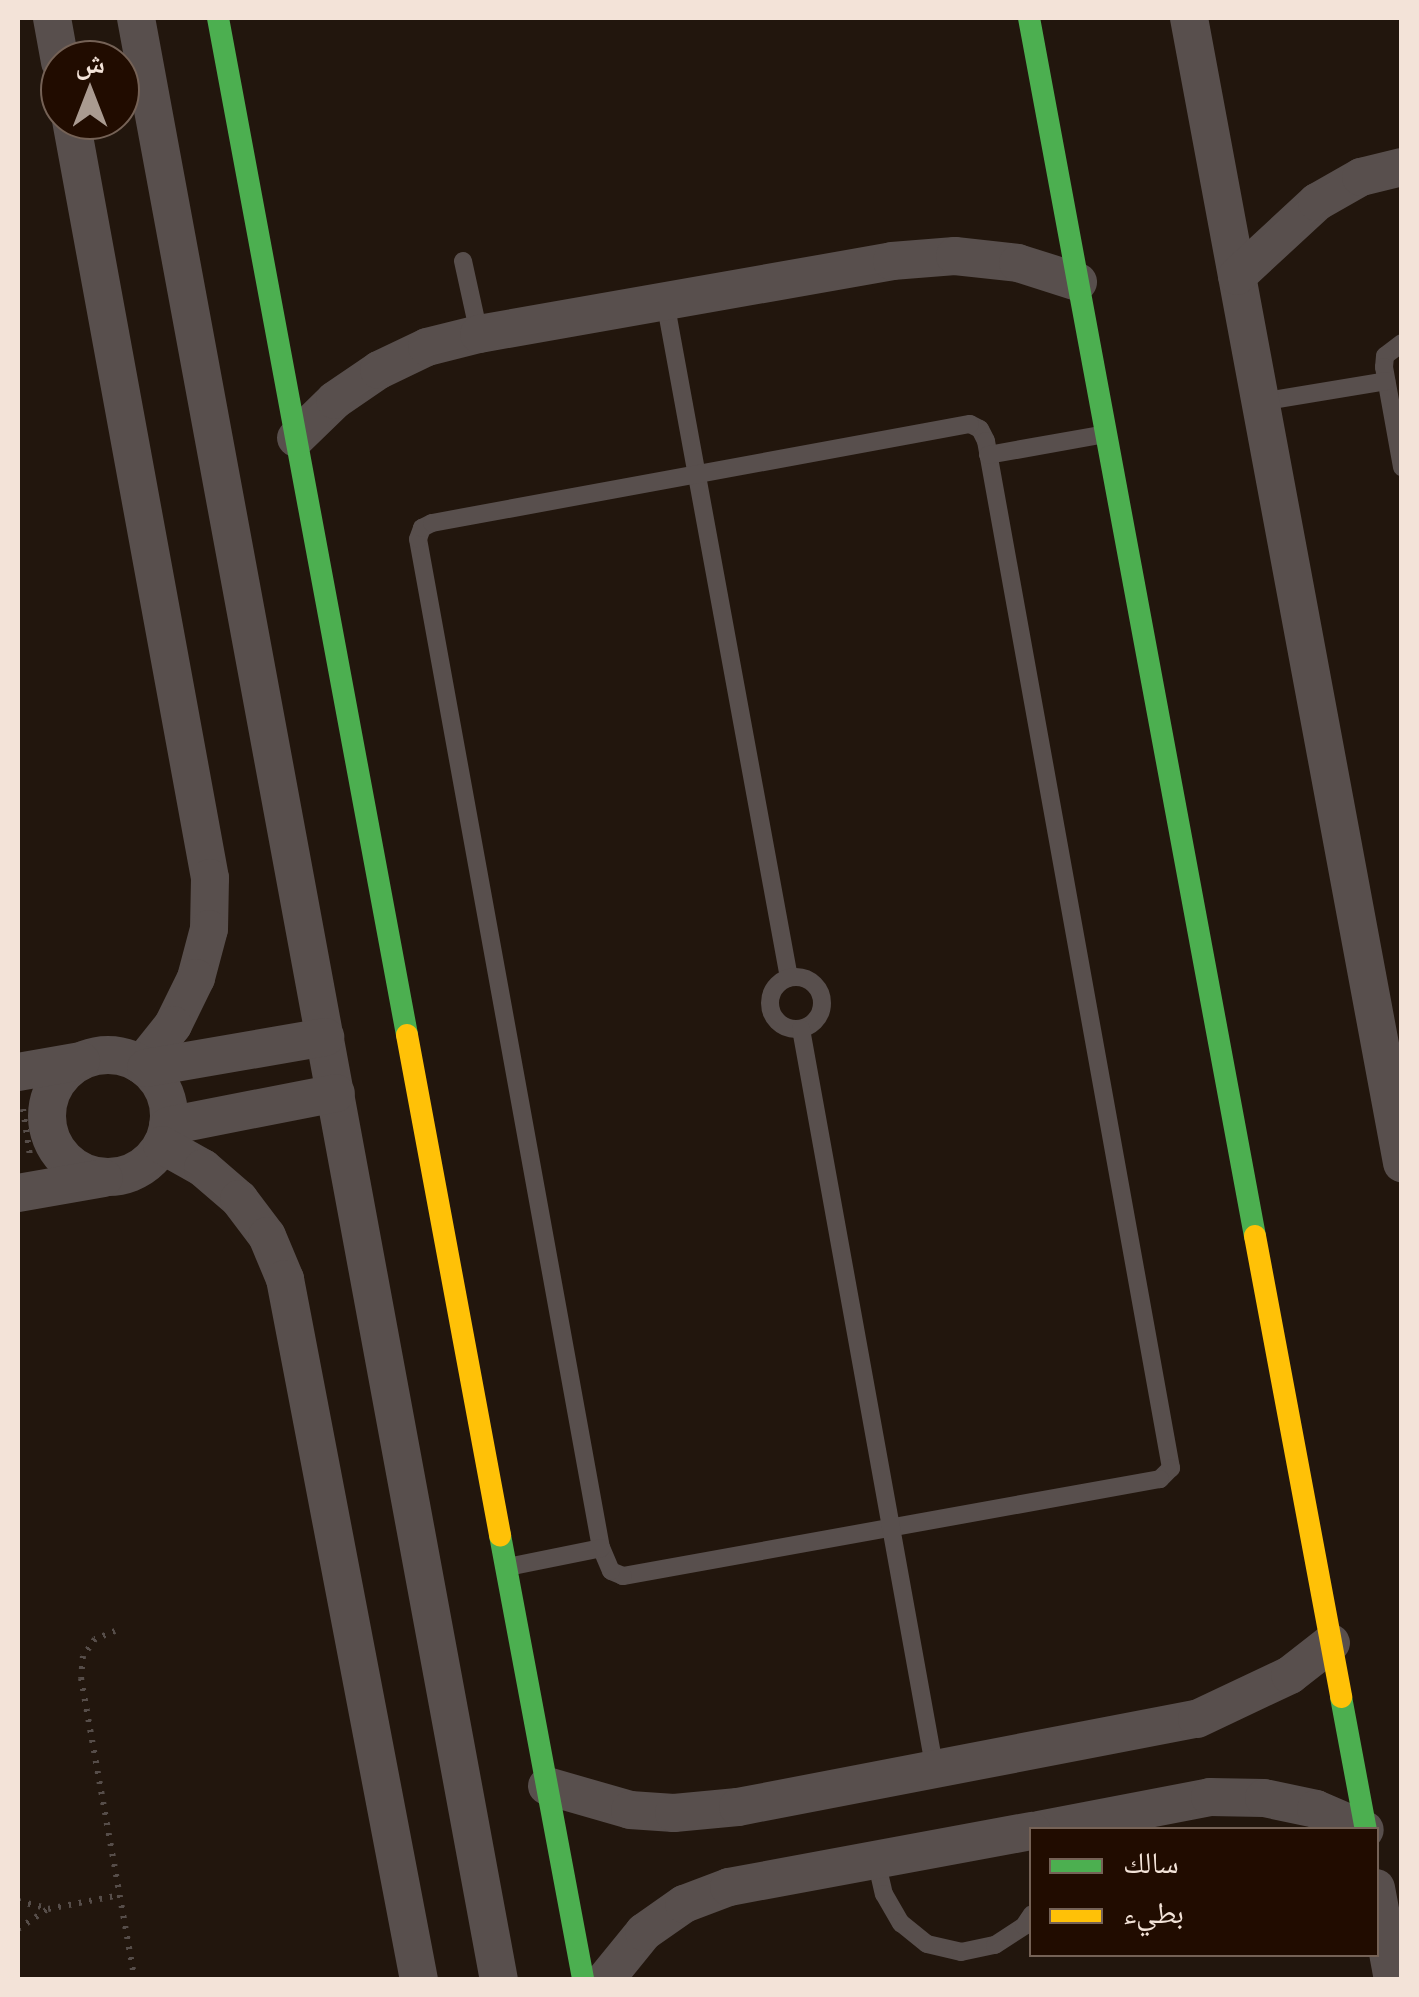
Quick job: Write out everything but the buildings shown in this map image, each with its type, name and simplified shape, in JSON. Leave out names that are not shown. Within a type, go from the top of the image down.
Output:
[{"type":"street","points":[[136,18],[499,1980]]},
{"type":"street","points":[[218,18],[583,1980]]},
{"type":"street","points":[[1029,18],[1364,1827]]},
{"type":"street","points":[[1189,18],[1402,1163]]},
{"type":"street","points":[[75,140],[210,878],[209,929],[196,978],[174,1025],[144,1066]]},
{"type":"street","points":[[1237,276],[1317,202],[1361,177],[1402,167]]},
{"type":"street","points":[[296,438],[334,400],[378,370],[428,348],[479,334],[892,261],[955,256],[1018,263],[1078,282]]},
{"type":"street","points":[[18,1072],[111,1056],[144,1066],[325,1036]]},
{"type":"street","points":[[81,1061],[52,1090],[46,1110],[49,1132],[57,1150],[72,1165],[90,1174],[111,1177]]},
{"type":"street","points":[[21,1180],[111,1177],[140,1167],[165,1136],[168,1104],[160,1084],[144,1066]]},
{"type":"street","points":[[165,1136],[336,1093]]},
{"type":"street","points":[[165,1136],[239,1199],[267,1236],[285,1279],[418,1980]]},
{"type":"street","points":[[547,1786],[588,1801],[674,1813],[717,1810],[935,1770],[1197,1719],[1290,1675],[1331,1642]]},
{"type":"street","points":[[1052,1827],[1228,1798],[1264,1798],[1316,1809],[1358,1827]]},
{"type":"street","points":[[606,1980],[644,1932],[684,1904],[729,1887],[1029,1832]]},
{"type":"street","points":[[1379,1903],[1394,1980]]},
{"type":"lane","points":[[463,261],[479,334]]},
{"type":"lane","points":[[665,301],[789,978]]},
{"type":"lane","points":[[1402,342],[1385,356],[1402,467]]},
{"type":"lane","points":[[1261,402],[1386,381]]},
{"type":"lane","points":[[970,424],[980,428],[1172,1468],[1160,1479],[634,1576],[612,1571],[601,1548],[418,539],[422,528],[432,523],[696,473],[970,424]]},
{"type":"lane","points":[[988,455],[1106,434]]},
{"type":"lane","points":[[789,978],[804,978],[816,985],[822,998],[814,1024],[801,1029],[788,1028],[776,1021],[770,1009],[771,995],[789,978]]},
{"type":"lane","points":[[801,1029],[935,1770]]},
{"type":"lane","points":[[506,1567],[601,1548]]},
{"type":"lane","points":[[876,1860],[884,1894],[900,1923],[927,1944],[961,1952],[995,1945],[1029,1918]]},
{"type":"path","points":[[18,1104],[24,1110],[31,1150],[21,1180]]},
{"type":"path","points":[[116,1631],[95,1639],[83,1656],[81,1678],[135,1980]]},
{"type":"path","points":[[18,1901],[48,1908],[120,1896]]},
{"type":"path","points":[[18,1928],[48,1908]]},
{"type":"traffic: fast","points":[[218,18],[407,1035]]},
{"type":"traffic: fast","points":[[1029,18],[1255,1236]]},
{"type":"traffic: fast","points":[[500,1535],[583,1980]]},
{"type":"traffic: fast","points":[[1341,1697],[1365,1827]]},
{"type":"traffic: slow","points":[[407,1035],[500,1535]]},
{"type":"traffic: slow","points":[[1255,1236],[1341,1697]]}]
